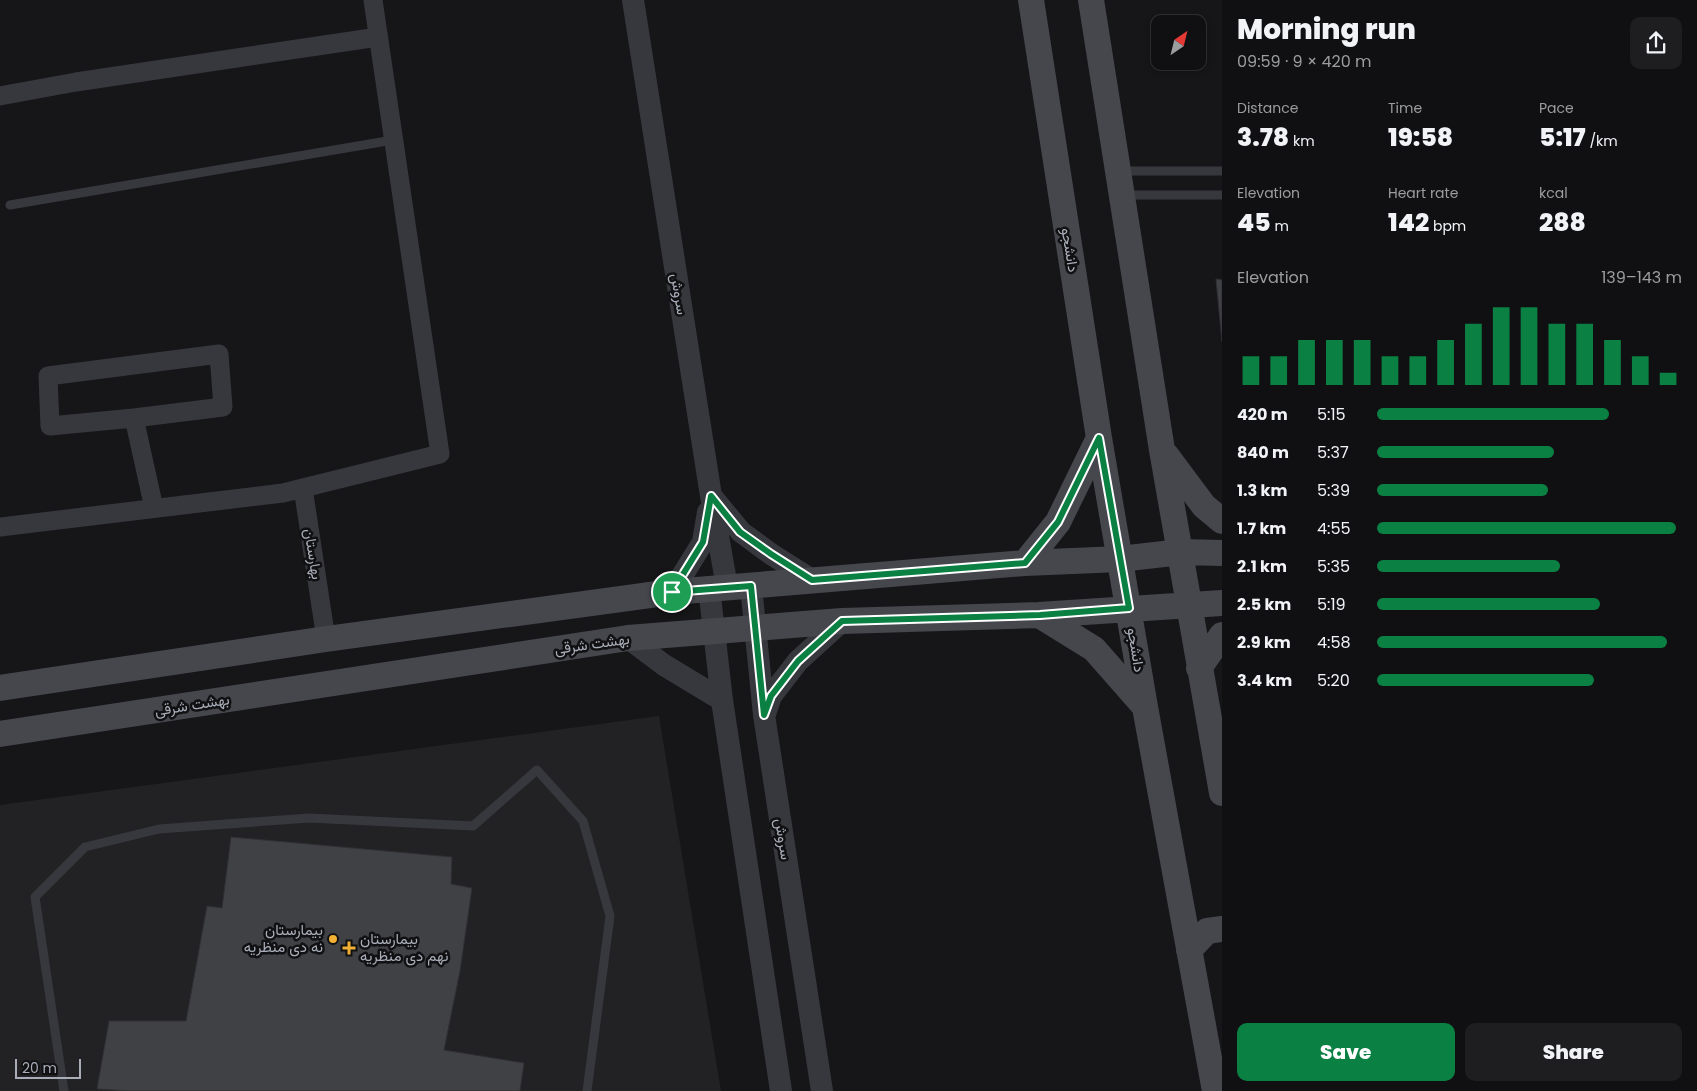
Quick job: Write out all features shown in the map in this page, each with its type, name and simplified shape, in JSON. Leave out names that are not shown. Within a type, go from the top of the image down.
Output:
[{"type":"main road","name":"دانشجو","points":[[1031,0],[1099,438],[1145,707],[1215,1091]]},
{"type":"main road","points":[[1091,0],[1162,450],[1222,793]]},
{"type":"main road","points":[[1025,563],[1058,522],[1099,438]]},
{"type":"main road","points":[[1162,450],[1204,506],[1222,521]]},
{"type":"main road","points":[[0,688],[326,639],[672,592],[1025,563],[1120,559],[1181,552],[1222,553]]},
{"type":"main road","name":"بهشت شرقی","points":[[0,734],[628,638],[842,621],[1040,615],[1222,603]]},
{"type":"main road","points":[[1040,615],[1094,649],[1145,707]]},
{"type":"main road","points":[[1199,668],[1222,635]]},
{"type":"main road","points":[[1189,950],[1207,931],[1222,929]]},
{"type":"street","points":[[0,527],[283,492],[440,454],[372,0]]},
{"type":"street","name":"سروش","points":[[633,0],[711,496],[729,587],[756,628],[764,715],[822,1091]]},
{"type":"street","points":[[0,96],[76,82],[378,37]]},
{"type":"street","points":[[219,354],[223,407],[134,418],[50,426],[48,376],[219,354]]},
{"type":"street","points":[[134,418],[154,508]]},
{"type":"street","name":"بهارستان","points":[[303,488],[326,639]]},
{"type":"street","points":[[711,496],[740,532],[812,580]]},
{"type":"street","points":[[672,592],[703,542],[711,496]]},
{"type":"street","name":"سروش","points":[[729,587],[714,631],[722,700],[781,1091]]},
{"type":"street","points":[[764,715],[771,696],[798,661],[842,621]]},
{"type":"street","points":[[628,638],[664,665],[722,700]]},
{"type":"lane","points":[[10,204],[394,140]]},
{"type":"lane","points":[[1120,183],[1222,171]]},
{"type":"lane","points":[[1120,183],[1222,195]]},
{"type":"lane","points":[[64,1091],[35,897],[86,847],[158,829],[310,818],[473,826],[537,770],[583,821],[610,916],[587,1091]]},
{"type":"shaded area","name":"بیمارستان نهم دی منظریه","points":[[659,716],[721,1091],[0,1091],[0,805]]},
{"type":"building","points":[[1216,279],[1222,280],[1222,342]]},
{"type":"building","name":"بیمارستان نه دی منظریه","points":[[231,837],[452,857],[451,884],[472,888],[460,971],[444,1050],[524,1063],[520,1091],[128,1091],[97,1089],[109,1021],[186,1021],[207,906],[222,908]]},
{"type":"place","name":"بیمارستان نه دی منظریه","points":[[333,939]]},
{"type":"place","name":"بیمارستان نهم دی منظریه","points":[[349,948]]},
{"type":"route","points":[[1099,438],[1129,608],[1040,615],[842,621],[798,661],[771,696],[764,715],[751,586],[672,592],[703,542],[711,496],[740,532],[812,580],[1025,563],[1058,522],[1099,438]]}]
